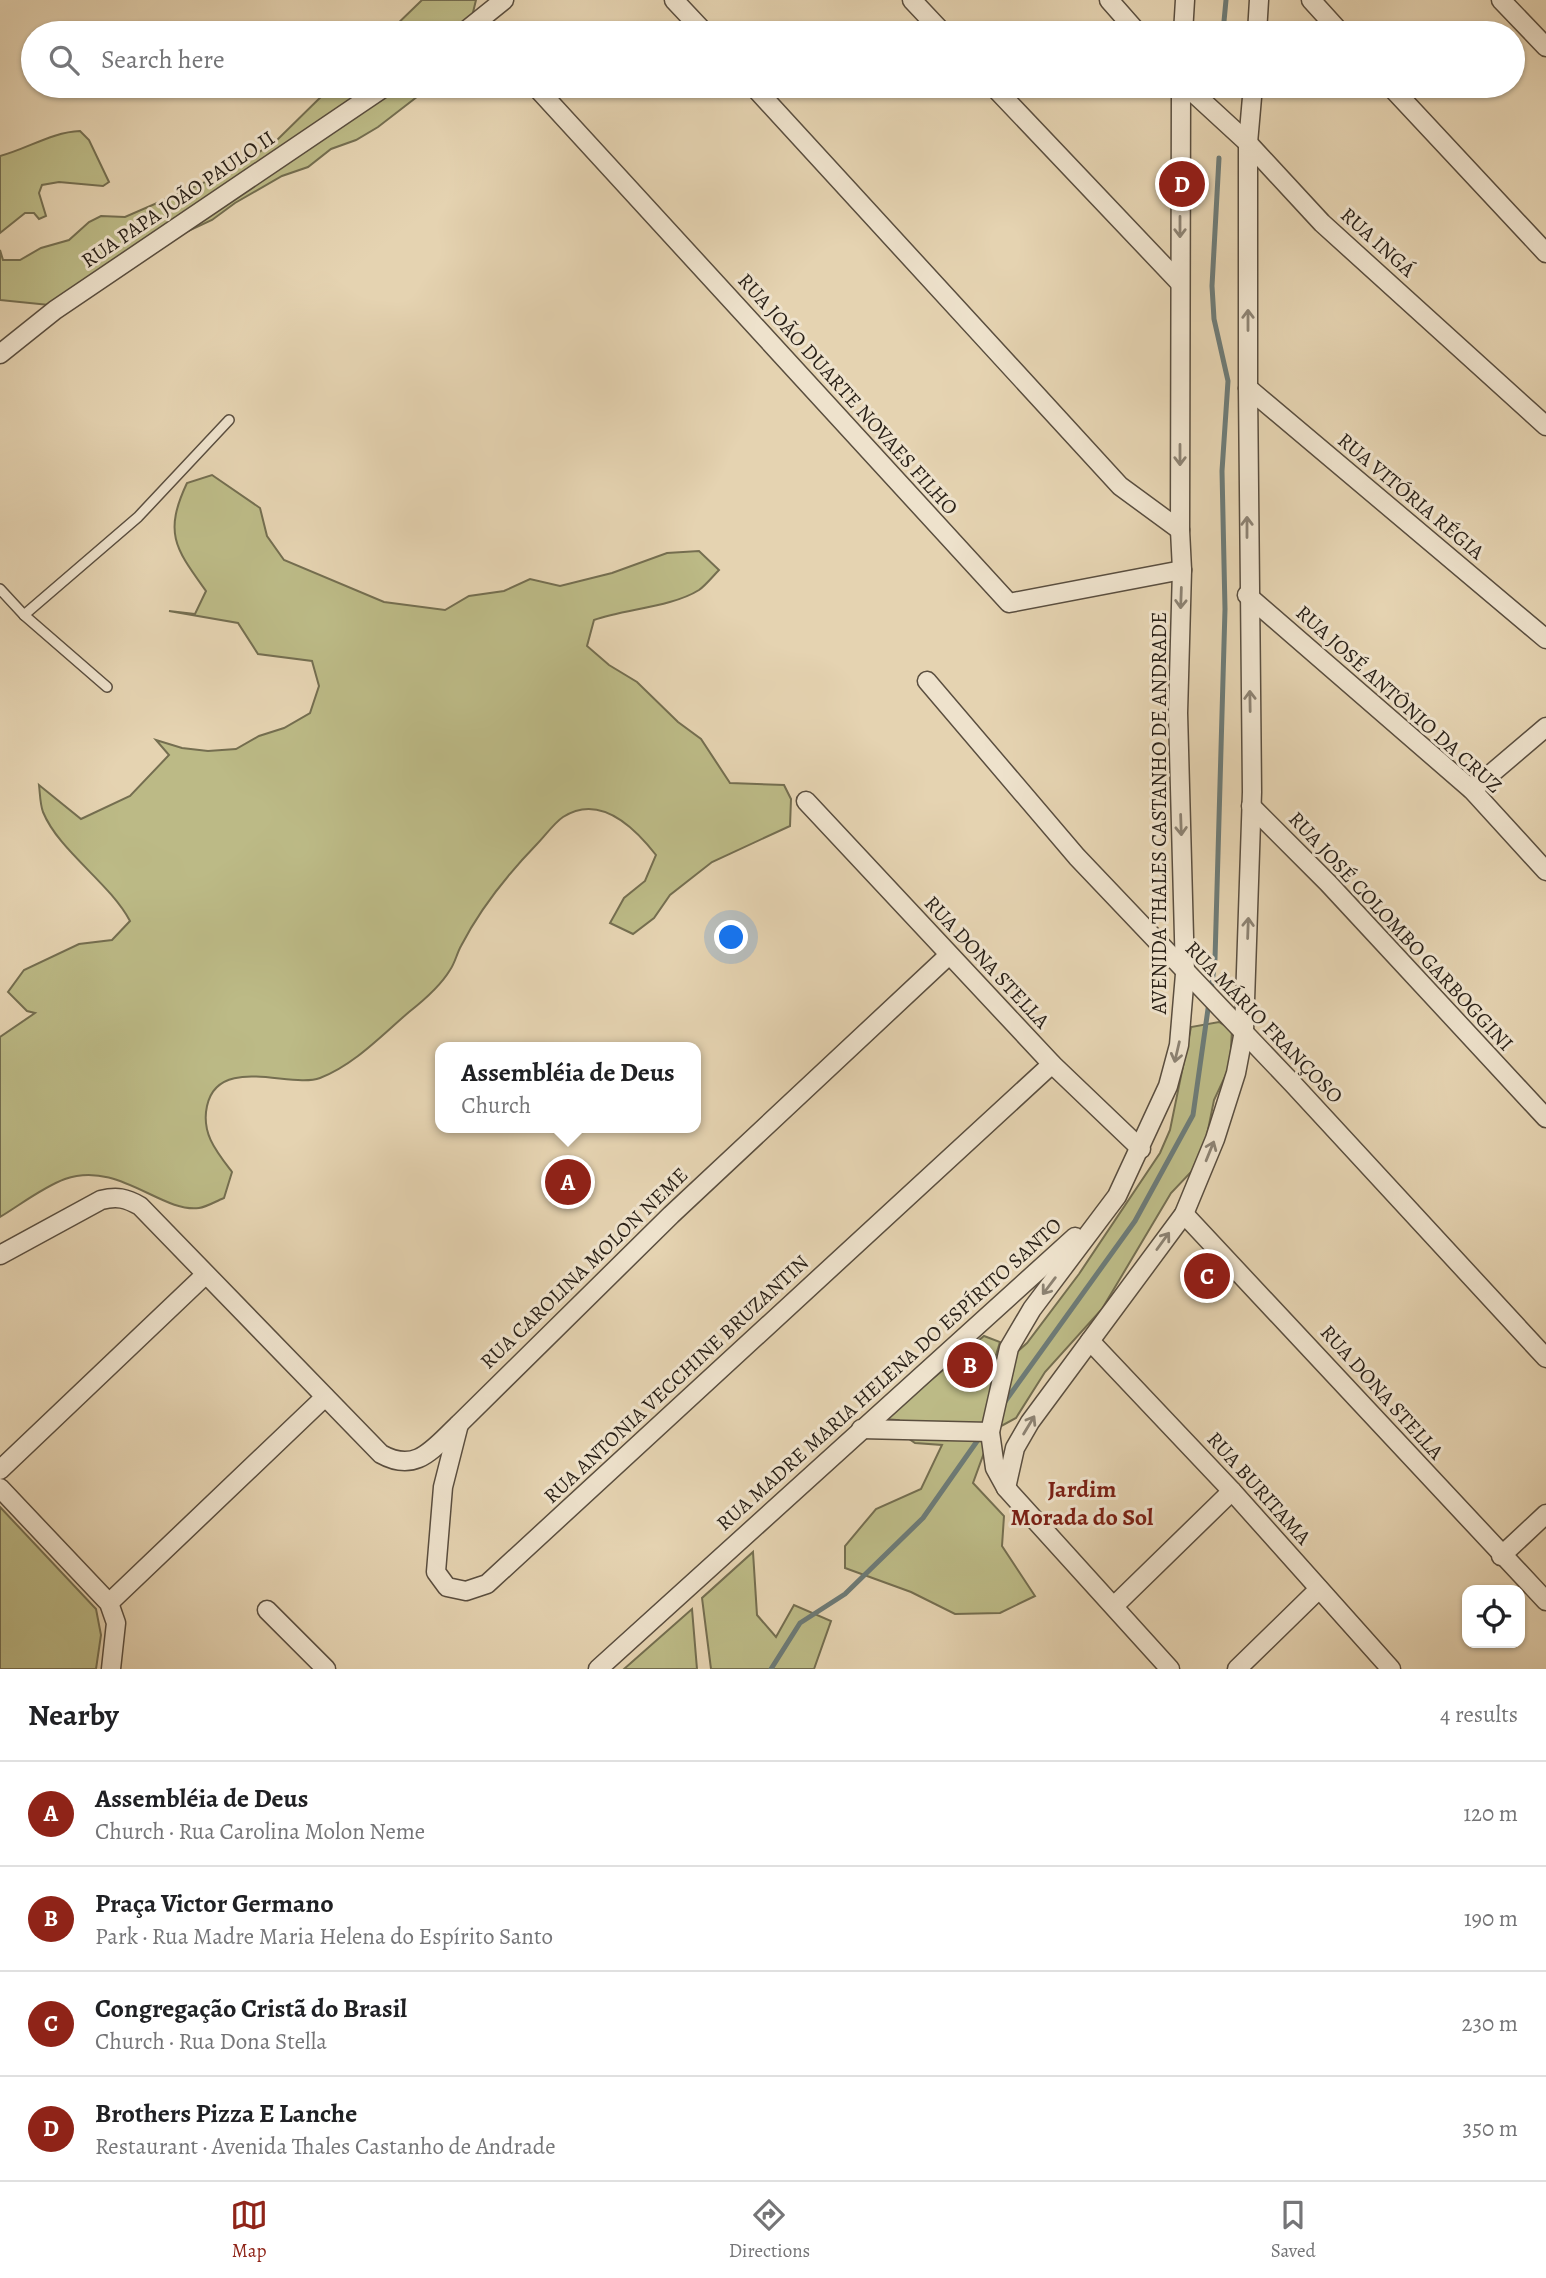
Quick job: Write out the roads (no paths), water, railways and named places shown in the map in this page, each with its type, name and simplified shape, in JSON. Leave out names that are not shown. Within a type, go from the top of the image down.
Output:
[{"type":"street","points":[[484,21],[504,0]]},
{"type":"street","points":[[674,0],[694,21]]},
{"type":"street","points":[[912,0],[932,21]]},
{"type":"street","points":[[1109,0],[1127,21]]},
{"type":"street","points":[[1184,21],[1185,0]]},
{"type":"street","points":[[1258,21],[1259,0]]},
{"type":"street","points":[[1311,0],[1330,21]]},
{"type":"street","points":[[1501,0],[1521,21]]},
{"type":"street","points":[[1525,25],[1546,47]]},
{"type":"street","name":"RUA PAPA JOÃO PAULO II","points":[[0,354],[55,310],[368,98]]},
{"type":"street","name":"RUA JOÃO DUARTE NOVAES FILHO","points":[[546,98],[1009,603],[1182,570]]},
{"type":"street","points":[[764,98],[1120,486],[1180,530]]},
{"type":"street","points":[[1004,98],[1180,283]]},
{"type":"street","name":"AVENIDA THALES CASTANHO DE ANDRADE","points":[[1006,1488],[995,1468],[990,1432],[1009,1348],[1032,1309],[1117,1196],[1168,1086],[1179,1045],[1185,974],[1178,713],[1182,570],[1180,283],[1184,98]]},
{"type":"street","name":"RUA INGÁ","points":[[1197,98],[1248,143],[1322,223],[1546,426]]},
{"type":"street","points":[[1170,1669],[1006,1488],[1016,1448],[1030,1422],[1184,1214],[1219,1125],[1236,1073],[1244,1031],[1251,806],[1247,595],[1248,143],[1252,98]]},
{"type":"street","points":[[1401,98],[1546,253]]},
{"type":"street","name":"RUA VITÓRIA RÉGIA","points":[[1248,388],[1546,639]]},
{"type":"street","name":"RUA JOSÉ ANTÔNIO DA CRUZ","points":[[1247,595],[1472,790],[1546,871]]},
{"type":"street","name":"RUA MÁRIO FRANÇOSO","points":[[927,681],[1077,857],[1185,974],[1244,1031],[1546,1358]]},
{"type":"street","points":[[1472,790],[1546,727]]},
{"type":"street","name":"RUA DONA STELLA","points":[[806,801],[1052,1064],[1141,1149]]},
{"type":"street","name":"RUA JOSÉ COLOMBO GARBOGGINI","points":[[1251,806],[1337,893],[1546,1118]]},
{"type":"street","name":"RUA CAROLINA MOLON NEME","points":[[325,1397],[380,1454],[401,1463],[424,1455],[459,1424],[671,1215],[949,955]]},
{"type":"street","name":"RUA ANTONIA VECCHINE BRUZANTIN","points":[[459,1424],[443,1487],[436,1572],[447,1587],[466,1591],[487,1584],[1052,1064]]},
{"type":"street","name":"RUA MADRE MARIA HELENA DO ESPÍRITO SANTO","points":[[598,1669],[1117,1196]]},
{"type":"street","points":[[0,1255],[101,1200],[113,1197],[140,1206],[325,1397],[105,1599]]},
{"type":"street","name":"RUA DONA STELLA","points":[[1184,1214],[1501,1556],[1546,1601]]},
{"type":"street","points":[[0,1470],[205,1275]]},
{"type":"street","name":"RUA BURITAMA","points":[[1090,1341],[1233,1491],[1391,1669]]},
{"type":"street","points":[[861,1429],[990,1432]]},
{"type":"street","points":[[0,1488],[105,1599],[116,1623],[111,1669]]},
{"type":"street","points":[[1114,1606],[1233,1491]]},
{"type":"street","points":[[1501,1556],[1546,1514]]},
{"type":"street","points":[[1237,1669],[1319,1589]]},
{"type":"street","points":[[267,1611],[326,1669]]},
{"type":"lane","points":[[24,615],[138,517],[229,420]]},
{"type":"lane","points":[[0,589],[24,615],[107,687]]},
{"type":"waterway","points":[[1224,21],[1226,0]]},
{"type":"waterway","points":[[1211,992],[1215,959],[1225,609],[1222,471],[1228,381],[1214,319],[1212,286],[1219,158]]},
{"type":"waterway","points":[[1004,1403],[1135,1221],[1193,1115],[1209,1002]]},
{"type":"waterway","points":[[771,1669],[800,1623],[845,1594],[923,1518],[980,1437]]},
{"type":"place","name":"Brothers Pizza E Lanche","points":[[1182,184]]},
{"type":"place","name":"Assembléia de Deus","points":[[568,1182]]},
{"type":"place","name":"Congregação Cristã do Brasil","points":[[1207,1276]]},
{"type":"place","name":"Praça Victor Germano","points":[[970,1365]]},
{"type":"district","name":"Jardim Morada do Sol","points":[[1082,1503]]}]
